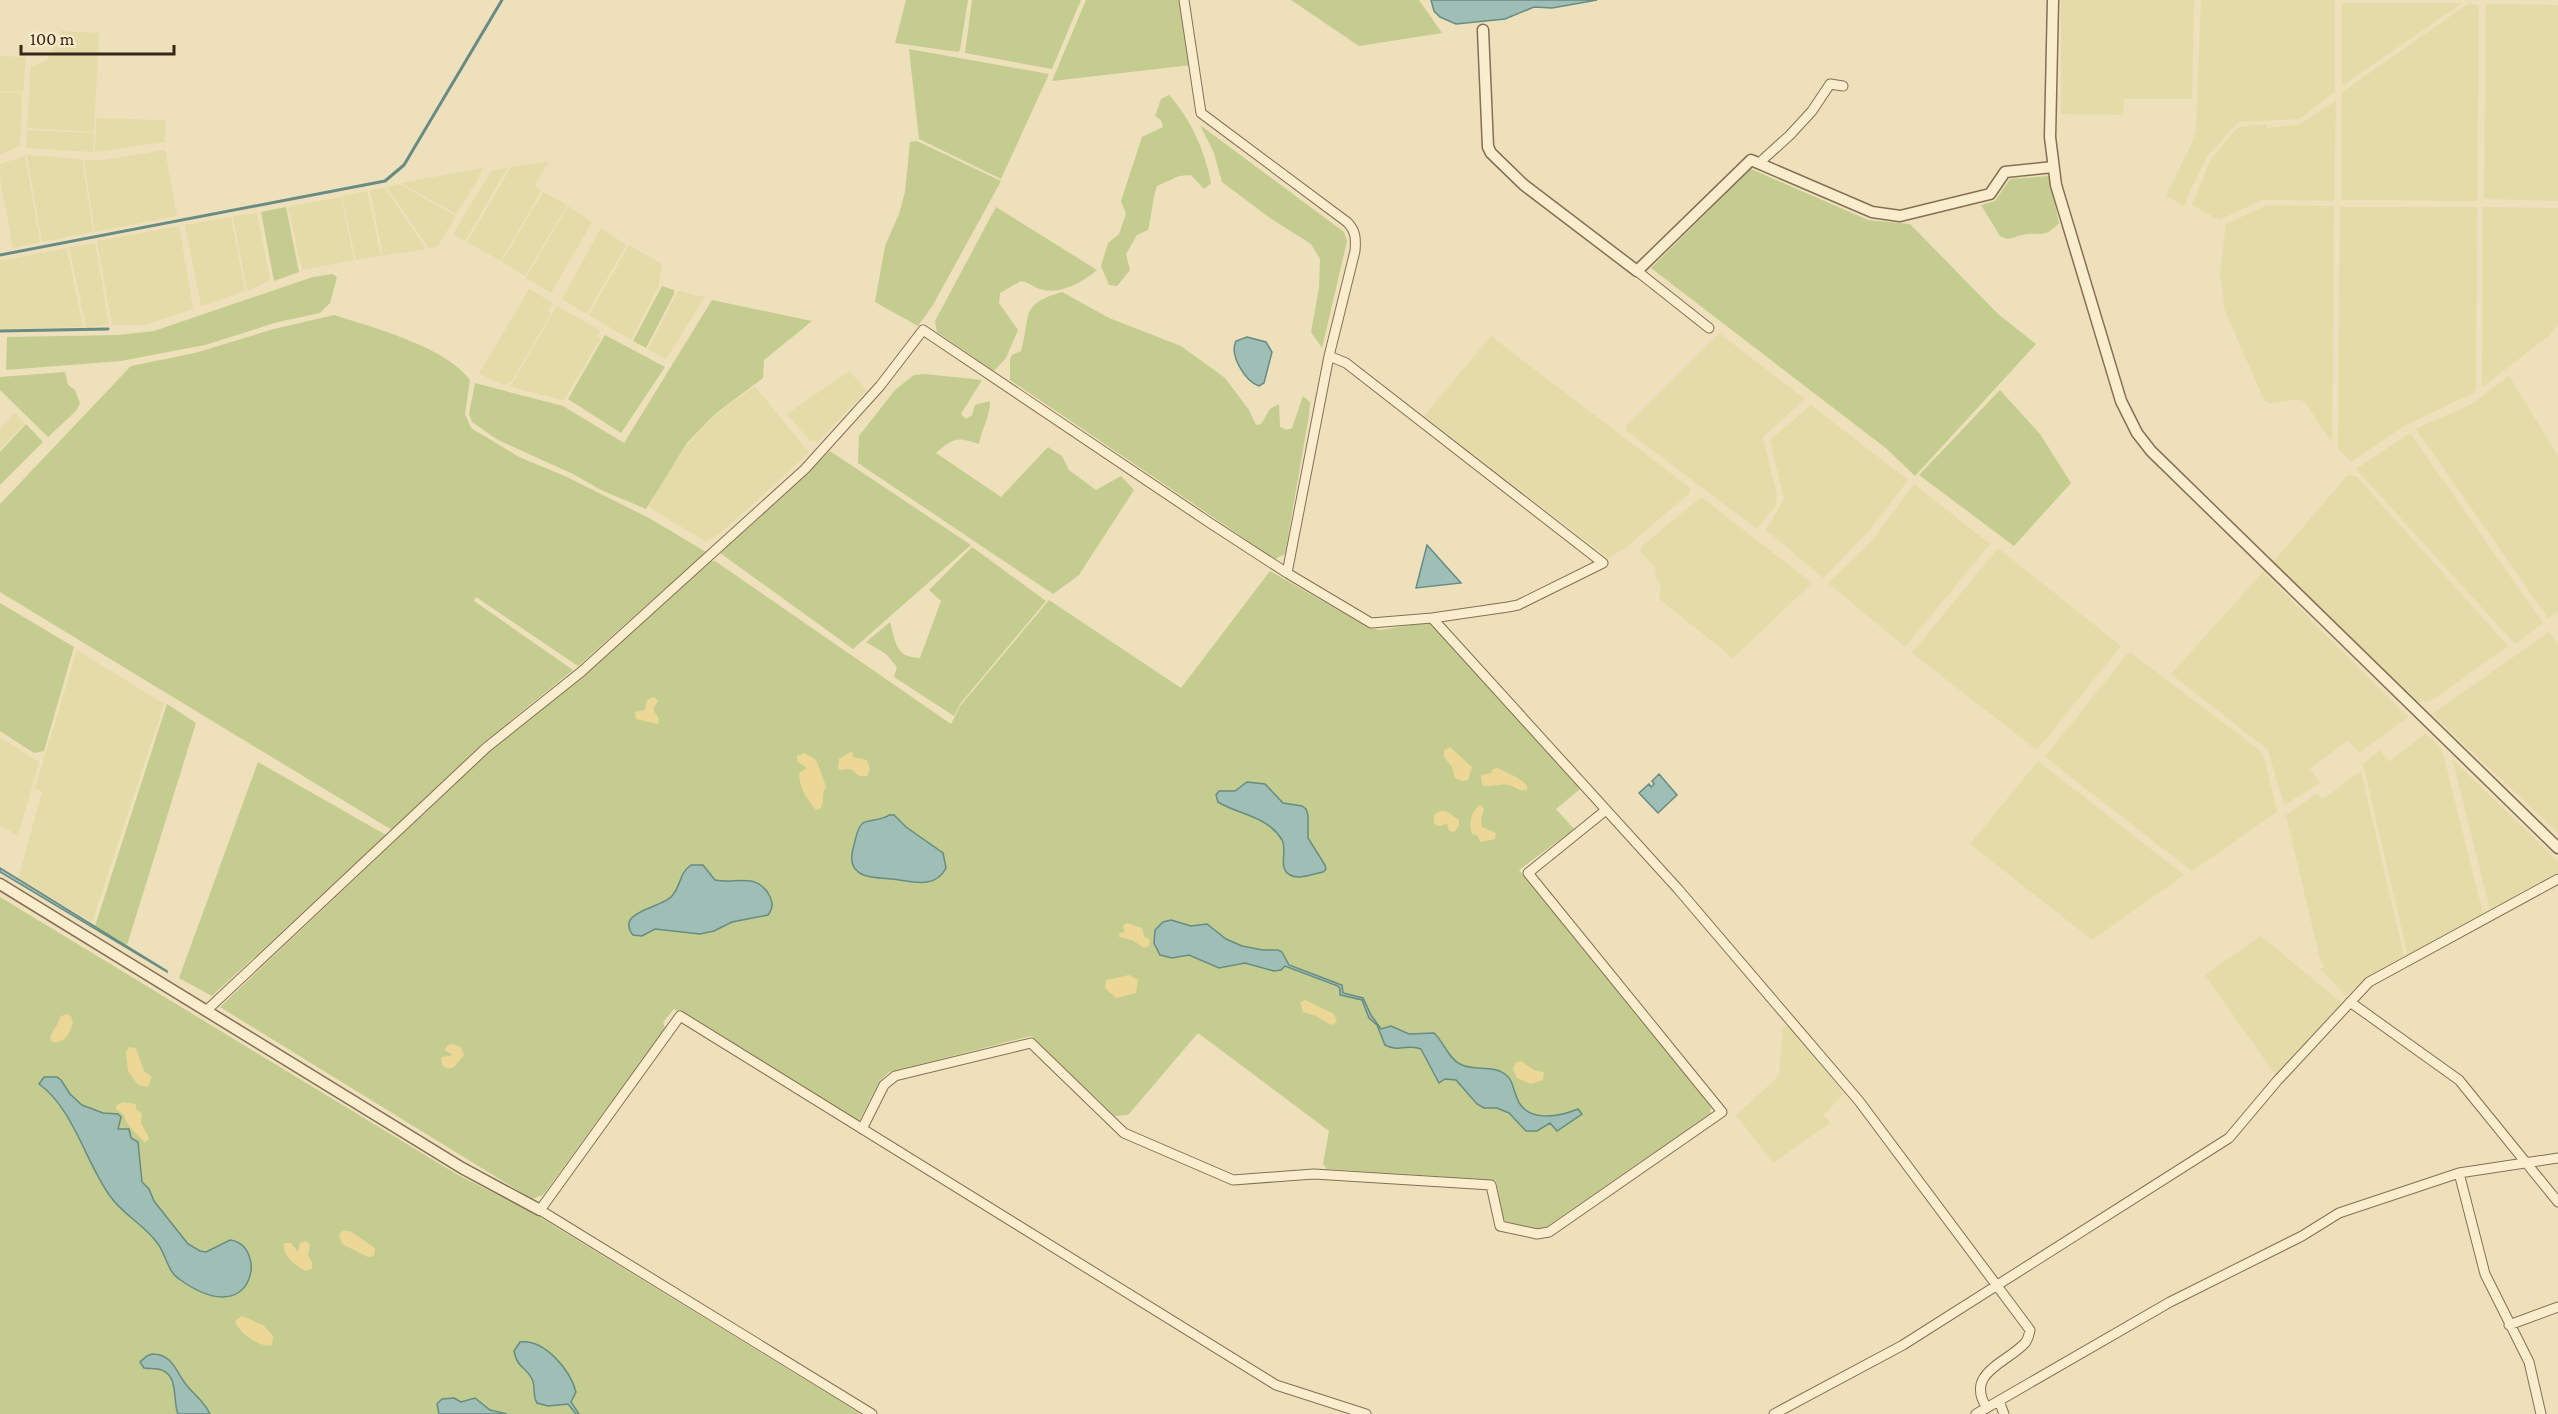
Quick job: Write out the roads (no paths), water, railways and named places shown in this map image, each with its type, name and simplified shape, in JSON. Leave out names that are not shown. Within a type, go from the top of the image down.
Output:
[{"type":"street","points":[[1184,0],[1201,113],[1353,228],[1355,251],[1329,356],[1287,573]]},
{"type":"street","points":[[2053,0],[2050,137],[2060,202],[2121,401],[2144,442],[2451,746],[2558,848]]},
{"type":"street","points":[[1483,30],[1488,147],[1491,153],[1524,185],[1709,328]]},
{"type":"street","points":[[1759,163],[1797,127],[1830,84],[1843,86]]},
{"type":"street","points":[[1637,271],[1751,160],[1872,212],[1900,216],[1990,194],[2005,172],[2053,167]]},
{"type":"street","points":[[207,1010],[487,747],[581,672],[805,469],[880,386],[923,330],[1287,573],[1371,623],[1432,618],[1518,604],[1603,563],[1346,363],[1329,356]]},
{"type":"street","points":[[1432,618],[1678,889],[1859,1101],[2030,1330],[2026,1343],[1994,1365],[1982,1384],[1980,1398],[1987,1408]]},
{"type":"street","points":[[862,1129],[884,1085],[895,1076],[1031,1043],[1124,1134],[1233,1180],[1314,1174],[1491,1185],[1500,1226],[1537,1234],[1549,1232],[1722,1112],[1528,873],[1606,810]]},
{"type":"street","points":[[1774,1414],[1903,1345],[2229,1138],[2277,1081],[2369,982],[2558,879]]},
{"type":"street","points":[[0,884],[462,1168],[540,1210],[872,1414]]},
{"type":"street","points":[[2350,1002],[2459,1080],[2558,1202]]},
{"type":"street","points":[[540,1210],[680,1016],[1276,1385],[1366,1414]]},
{"type":"street","points":[[1976,1414],[2170,1302],[2302,1236],[2338,1213],[2459,1173],[2558,1158]]},
{"type":"street","points":[[2459,1173],[2485,1274],[2529,1362],[2541,1414]]},
{"type":"street","points":[[2509,1325],[2558,1307]]},
{"type":"street","points":[[1999,1401],[2004,1414]]},
{"type":"water","points":[[1431,0],[1597,0],[1552,8],[1534,7],[1505,19],[1456,24],[1440,17],[1434,11]]},
{"type":"water","points":[[1247,337],[1266,342],[1272,352],[1264,383],[1259,386],[1244,373],[1235,353],[1236,341]]},
{"type":"water","points":[[1427,545],[1461,583],[1416,588]]},
{"type":"water","points":[[1659,774],[1677,795],[1658,813],[1639,793],[1649,784],[1651,787],[1654,784],[1652,781]]},
{"type":"water","points":[[1247,782],[1265,784],[1283,803],[1302,806],[1306,809],[1308,838],[1325,865],[1326,869],[1323,872],[1301,877],[1290,875],[1283,864],[1284,844],[1276,832],[1261,821],[1218,802],[1216,795],[1219,791],[1235,791]]},
{"type":"water","points":[[894,815],[906,827],[943,853],[946,868],[936,879],[929,882],[915,882],[867,876],[855,869],[852,856],[859,827],[863,823]]},
{"type":"water","points":[[691,865],[703,865],[715,880],[744,880],[757,883],[770,896],[772,904],[770,912],[768,915],[732,922],[714,931],[700,934],[655,929],[642,936],[633,935],[629,927],[634,916],[671,897],[684,872]]},
{"type":"water","points":[[0,868],[167,971],[167,972],[0,872]]},
{"type":"water","points":[[1171,920],[1191,926],[1207,924],[1226,939],[1242,946],[1282,952],[1289,965],[1342,985],[1343,993],[1363,998],[1381,1029],[1391,1026],[1409,1034],[1434,1033],[1452,1058],[1460,1064],[1471,1068],[1494,1069],[1508,1076],[1521,1106],[1535,1115],[1553,1116],[1578,1109],[1582,1114],[1557,1131],[1550,1123],[1537,1131],[1526,1131],[1509,1113],[1497,1108],[1484,1108],[1477,1104],[1456,1080],[1445,1079],[1439,1083],[1421,1049],[1416,1047],[1395,1048],[1385,1045],[1377,1025],[1369,1018],[1362,1000],[1340,995],[1338,986],[1285,966],[1281,970],[1274,971],[1245,963],[1219,968],[1189,955],[1172,958],[1160,955],[1154,943],[1155,930],[1163,922]]},
{"type":"water","points":[[44,1077],[57,1077],[82,1105],[103,1113],[118,1114],[121,1117],[118,1129],[129,1129],[131,1138],[138,1142],[142,1182],[188,1244],[206,1252],[230,1240],[242,1245],[249,1256],[251,1269],[248,1282],[239,1292],[225,1297],[205,1293],[175,1276],[153,1237],[121,1209],[101,1183],[70,1121],[51,1094],[39,1084]]},
{"type":"water","points":[[520,1342],[538,1345],[562,1366],[573,1383],[576,1392],[571,1402],[579,1414],[576,1414],[568,1404],[548,1406],[537,1403],[532,1379],[520,1365],[514,1351]]},
{"type":"water","points":[[152,1354],[166,1357],[170,1361],[210,1414],[178,1414],[170,1376],[158,1369],[144,1368],[140,1362]]},
{"type":"water","points":[[454,1398],[461,1402],[475,1398],[490,1410],[507,1414],[439,1414],[437,1404],[442,1399]]},
{"type":"waterway","points":[[0,255],[385,181],[404,165],[502,0]]},
{"type":"waterway","points":[[0,331],[108,329]]}]
